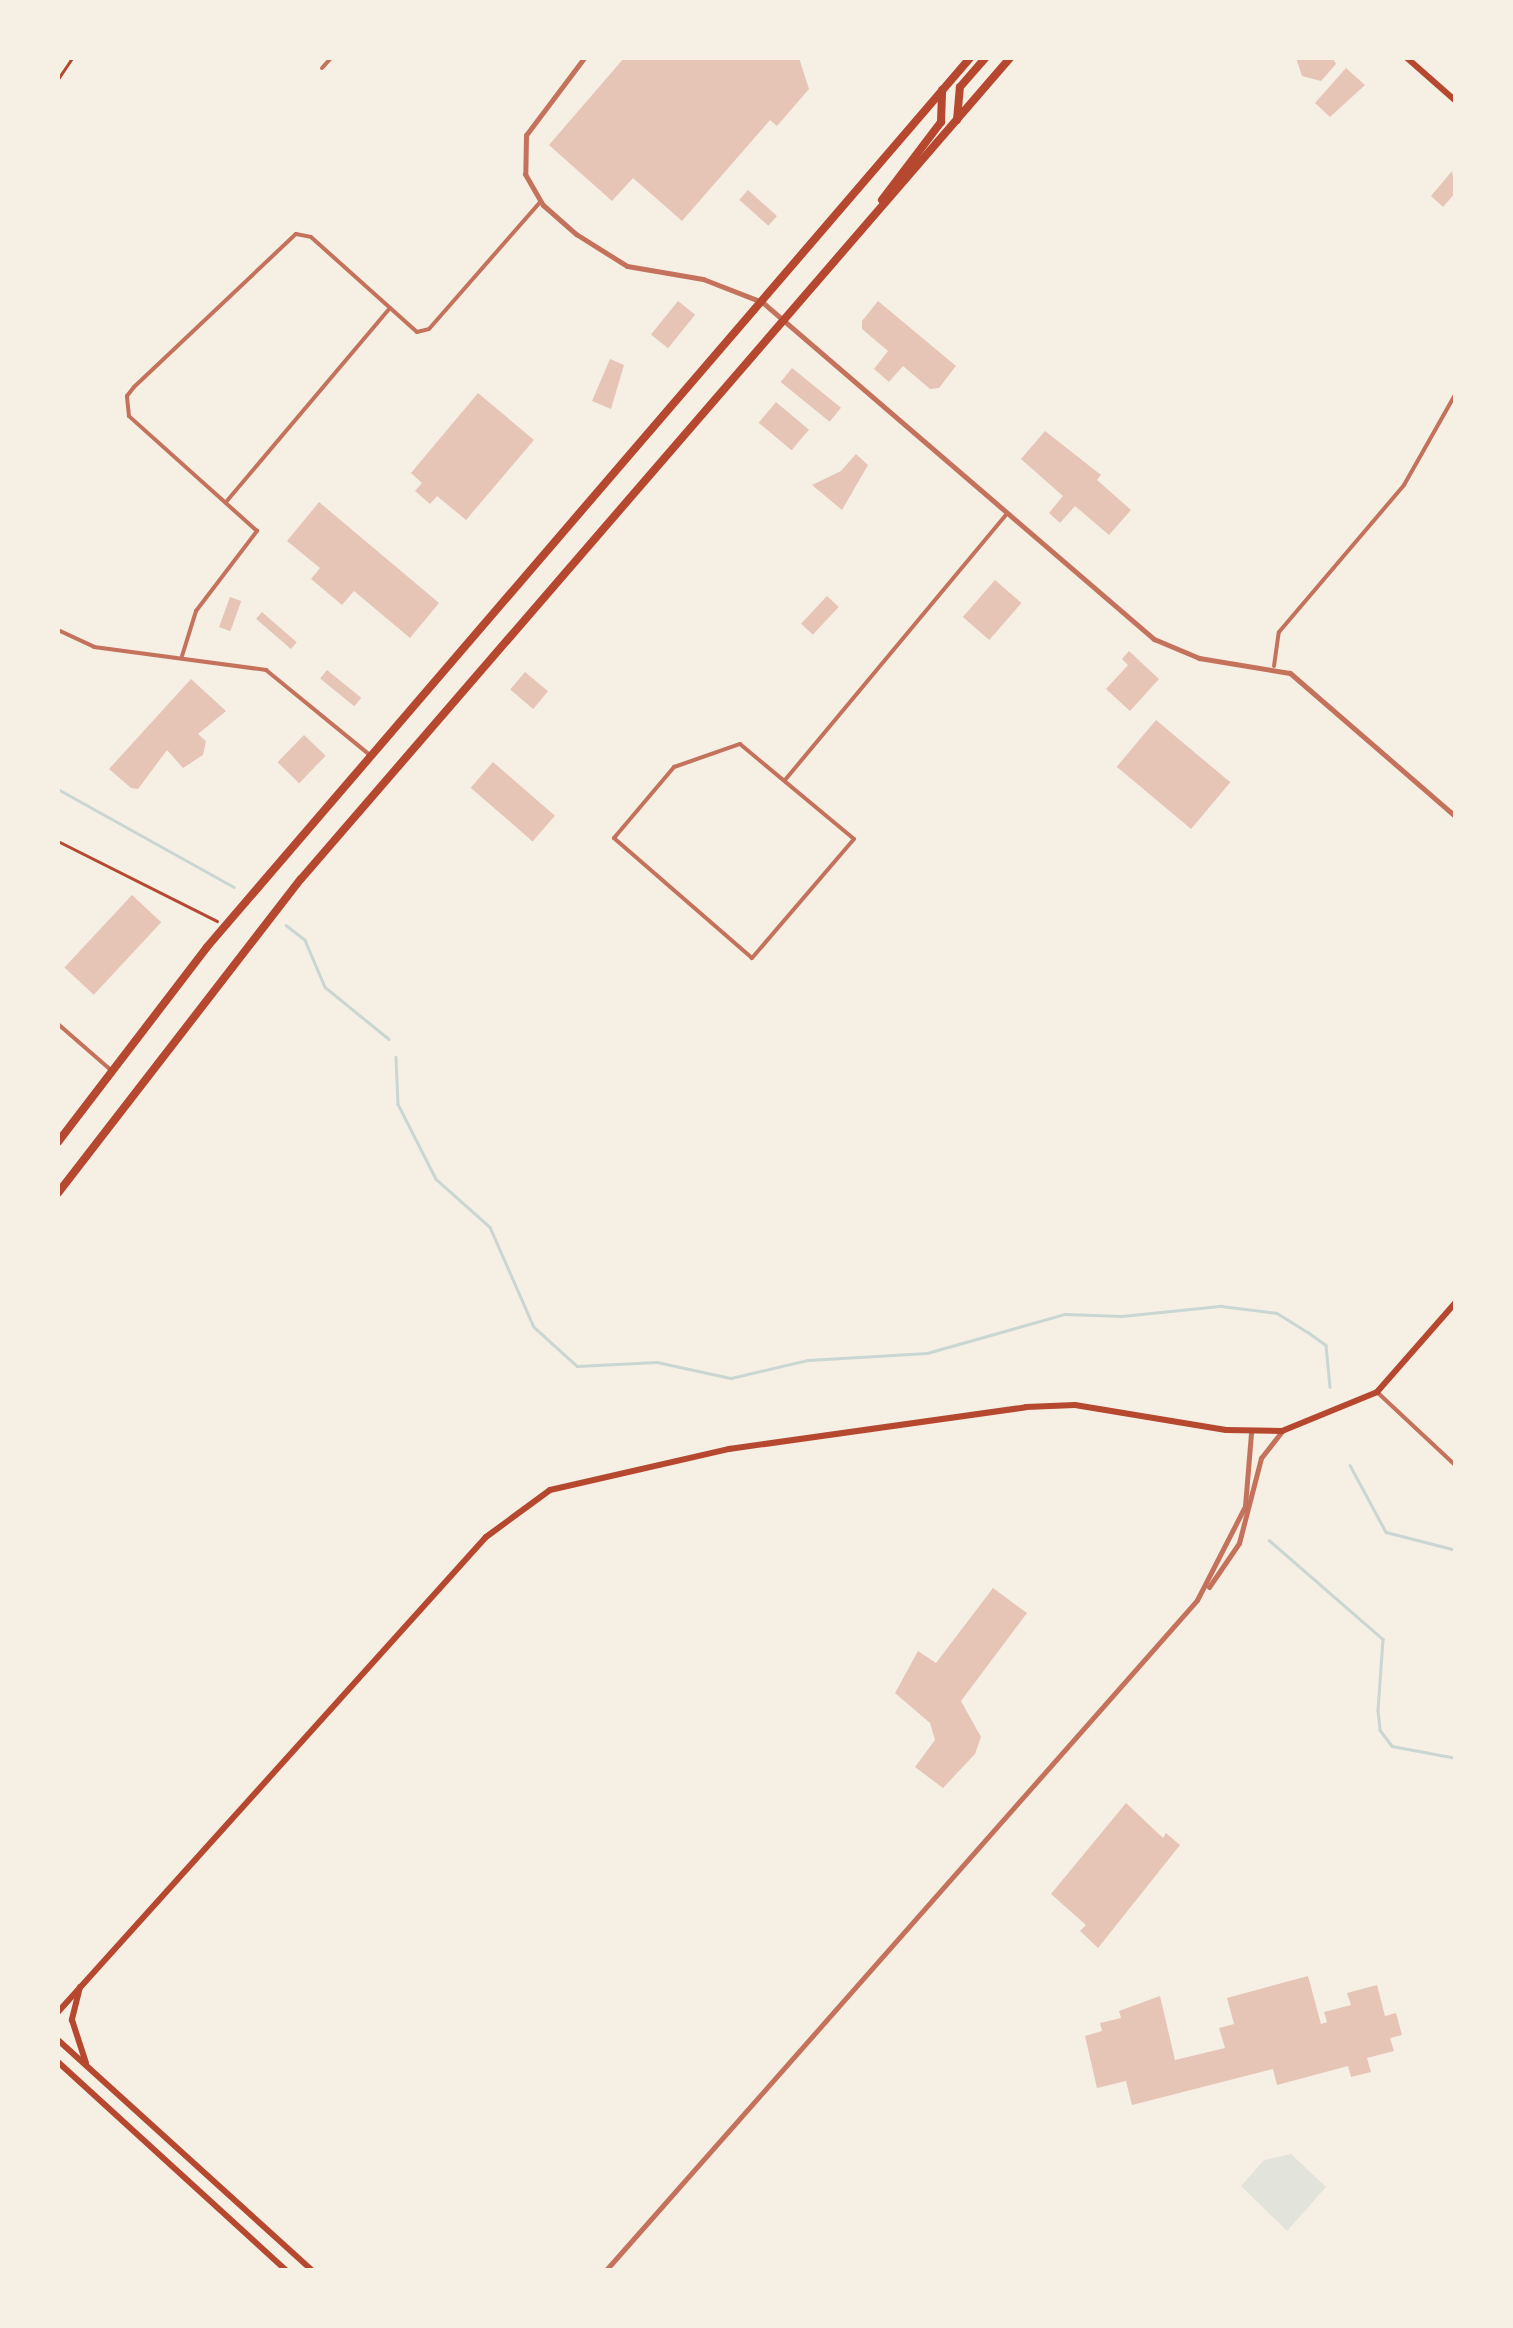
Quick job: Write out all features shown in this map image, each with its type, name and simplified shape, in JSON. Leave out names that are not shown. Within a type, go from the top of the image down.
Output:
[{"type":"highway","points":[[58,1142],[224,927],[970,58]]},
{"type":"highway","points":[[957,120],[960,88],[985,58]]},
{"type":"highway","points":[[58,1194],[301,878],[1010,58]]},
{"type":"highway","points":[[866,225],[941,122],[942,90]]},
{"type":"main road","points":[[1407,58],[1456,101]]},
{"type":"main road","points":[[58,2012],[486,1537],[550,1490],[729,1449],[1026,1407],[1076,1405],[1251,1433],[1282,1432],[1377,1392],[1456,1302]]},
{"type":"main road","points":[[80,1987],[73,2031],[90,2069]]},
{"type":"main road","points":[[58,2040],[312,2270]]},
{"type":"main road","points":[[58,2062],[286,2270]]},
{"type":"street","points":[[322,68],[330,58]]},
{"type":"street","points":[[584,58],[526,134],[524,174],[541,201],[576,234],[627,266],[703,279],[762,302],[1154,639],[1199,658],[1274,666],[1456,817]]},
{"type":"street","points":[[182,656],[196,611],[257,531],[129,416],[127,396],[134,387],[296,234],[311,237],[418,332],[429,330],[541,201]]},
{"type":"street","points":[[226,502],[390,308]]},
{"type":"street","points":[[1274,666],[1279,632],[1404,485],[1456,394]]},
{"type":"street","points":[[784,780],[1006,515]]},
{"type":"street","points":[[58,630],[94,647],[266,670],[370,755]]},
{"type":"street","points":[[740,744],[784,780],[854,840],[752,958],[614,838],[674,767],[740,744]]},
{"type":"street","points":[[58,1024],[111,1070]]},
{"type":"street","points":[[1377,1392],[1456,1466]]},
{"type":"street","points":[[606,2270],[1197,1600],[1239,1543],[1261,1458],[1282,1432]]},
{"type":"street","points":[[1197,1600],[1245,1506],[1251,1433]]},
{"type":"path","points":[[58,79],[72,58]]},
{"type":"path","points":[[58,841],[224,927]]},
{"type":"shaded area","points":[[1291,2154],[1326,2187],[1287,2231],[1241,2186],[1264,2160]]},
{"type":"building","points":[[624,58],[799,58],[809,89],[777,126],[770,120],[682,221],[633,178],[612,201],[549,145]]},
{"type":"building","points":[[1296,58],[1333,58],[1336,64],[1321,81],[1302,76]]},
{"type":"building","points":[[1346,68],[1365,85],[1330,117],[1315,103]]},
{"type":"building","points":[[1452,171],[1456,192],[1443,207],[1431,196]]},
{"type":"building","points":[[748,190],[777,216],[768,226],[739,200]]},
{"type":"building","points":[[678,301],[695,315],[668,348],[651,334]]},
{"type":"building","points":[[878,301],[956,366],[939,388],[930,389],[903,366],[889,382],[874,369],[888,351],[862,329],[862,321]]},
{"type":"building","points":[[610,359],[624,365],[611,409],[592,401]]},
{"type":"building","points":[[792,368],[841,408],[830,422],[781,382]]},
{"type":"building","points":[[478,393],[534,440],[466,520],[437,496],[430,504],[415,491],[422,483],[411,473]]},
{"type":"building","points":[[776,402],[809,430],[792,450],[759,423]]},
{"type":"building","points":[[1045,431],[1101,475],[1097,480],[1131,510],[1109,535],[1075,506],[1060,523],[1049,513],[1063,496],[1021,459]]},
{"type":"building","points":[[856,454],[868,465],[842,510],[812,485],[841,471]]},
{"type":"building","points":[[319,502],[439,603],[410,638],[354,591],[342,605],[311,579],[320,568],[287,541]]},
{"type":"building","points":[[995,580],[1021,603],[989,640],[963,617]]},
{"type":"building","points":[[827,596],[839,607],[813,635],[801,624]]},
{"type":"building","points":[[230,597],[241,601],[230,631],[219,627]]},
{"type":"building","points":[[262,612],[297,642],[291,649],[256,619]]},
{"type":"building","points":[[1129,651],[1159,679],[1130,711],[1106,689],[1128,665],[1122,659]]},
{"type":"building","points":[[327,670],[361,698],[354,706],[320,679]]},
{"type":"building","points":[[525,672],[548,691],[533,709],[510,690]]},
{"type":"building","points":[[191,679],[226,711],[198,734],[206,741],[203,755],[183,768],[167,750],[138,789],[131,788],[109,769]]},
{"type":"building","points":[[1156,720],[1230,782],[1191,829],[1117,767]]},
{"type":"building","points":[[304,735],[326,756],[299,783],[278,762]]},
{"type":"building","points":[[493,762],[555,816],[533,841],[471,788]]},
{"type":"building","points":[[132,895],[161,922],[94,995],[64,967]]},
{"type":"building","points":[[993,1588],[1027,1613],[961,1701],[981,1737],[975,1754],[943,1788],[915,1767],[935,1740],[930,1723],[895,1693],[918,1651],[936,1663]]},
{"type":"building","points":[[1126,1803],[1163,1838],[1166,1833],[1180,1845],[1098,1948],[1080,1931],[1086,1925],[1051,1894]]},
{"type":"building","points":[[1308,1976],[1321,2024],[1327,2022],[1324,2012],[1351,2005],[1347,1993],[1377,1985],[1385,2016],[1396,2013],[1402,2035],[1390,2038],[1394,2051],[1367,2058],[1371,2072],[1351,2077],[1348,2066],[1277,2085],[1273,2069],[1132,2105],[1126,2081],[1097,2088],[1085,2036],[1102,2031],[1100,2023],[1121,2018],[1119,2011],[1160,1996],[1175,2060],[1225,2048],[1219,2028],[1234,2024],[1227,1998]]},
{"type":"waterway","points":[[58,789],[234,887]]},
{"type":"waterway","points":[[286,925],[305,940],[325,987],[389,1039]]},
{"type":"waterway","points":[[396,1057],[398,1104],[436,1179],[490,1227],[534,1327],[577,1366],[657,1362],[731,1378],[808,1360],[927,1353],[1065,1314],[1122,1316],[1221,1306],[1277,1313],[1326,1345],[1330,1387]]},
{"type":"waterway","points":[[1350,1465],[1386,1532],[1456,1550]]},
{"type":"waterway","points":[[1269,1540],[1383,1639],[1378,1710],[1380,1730],[1392,1746],[1456,1758]]}]
